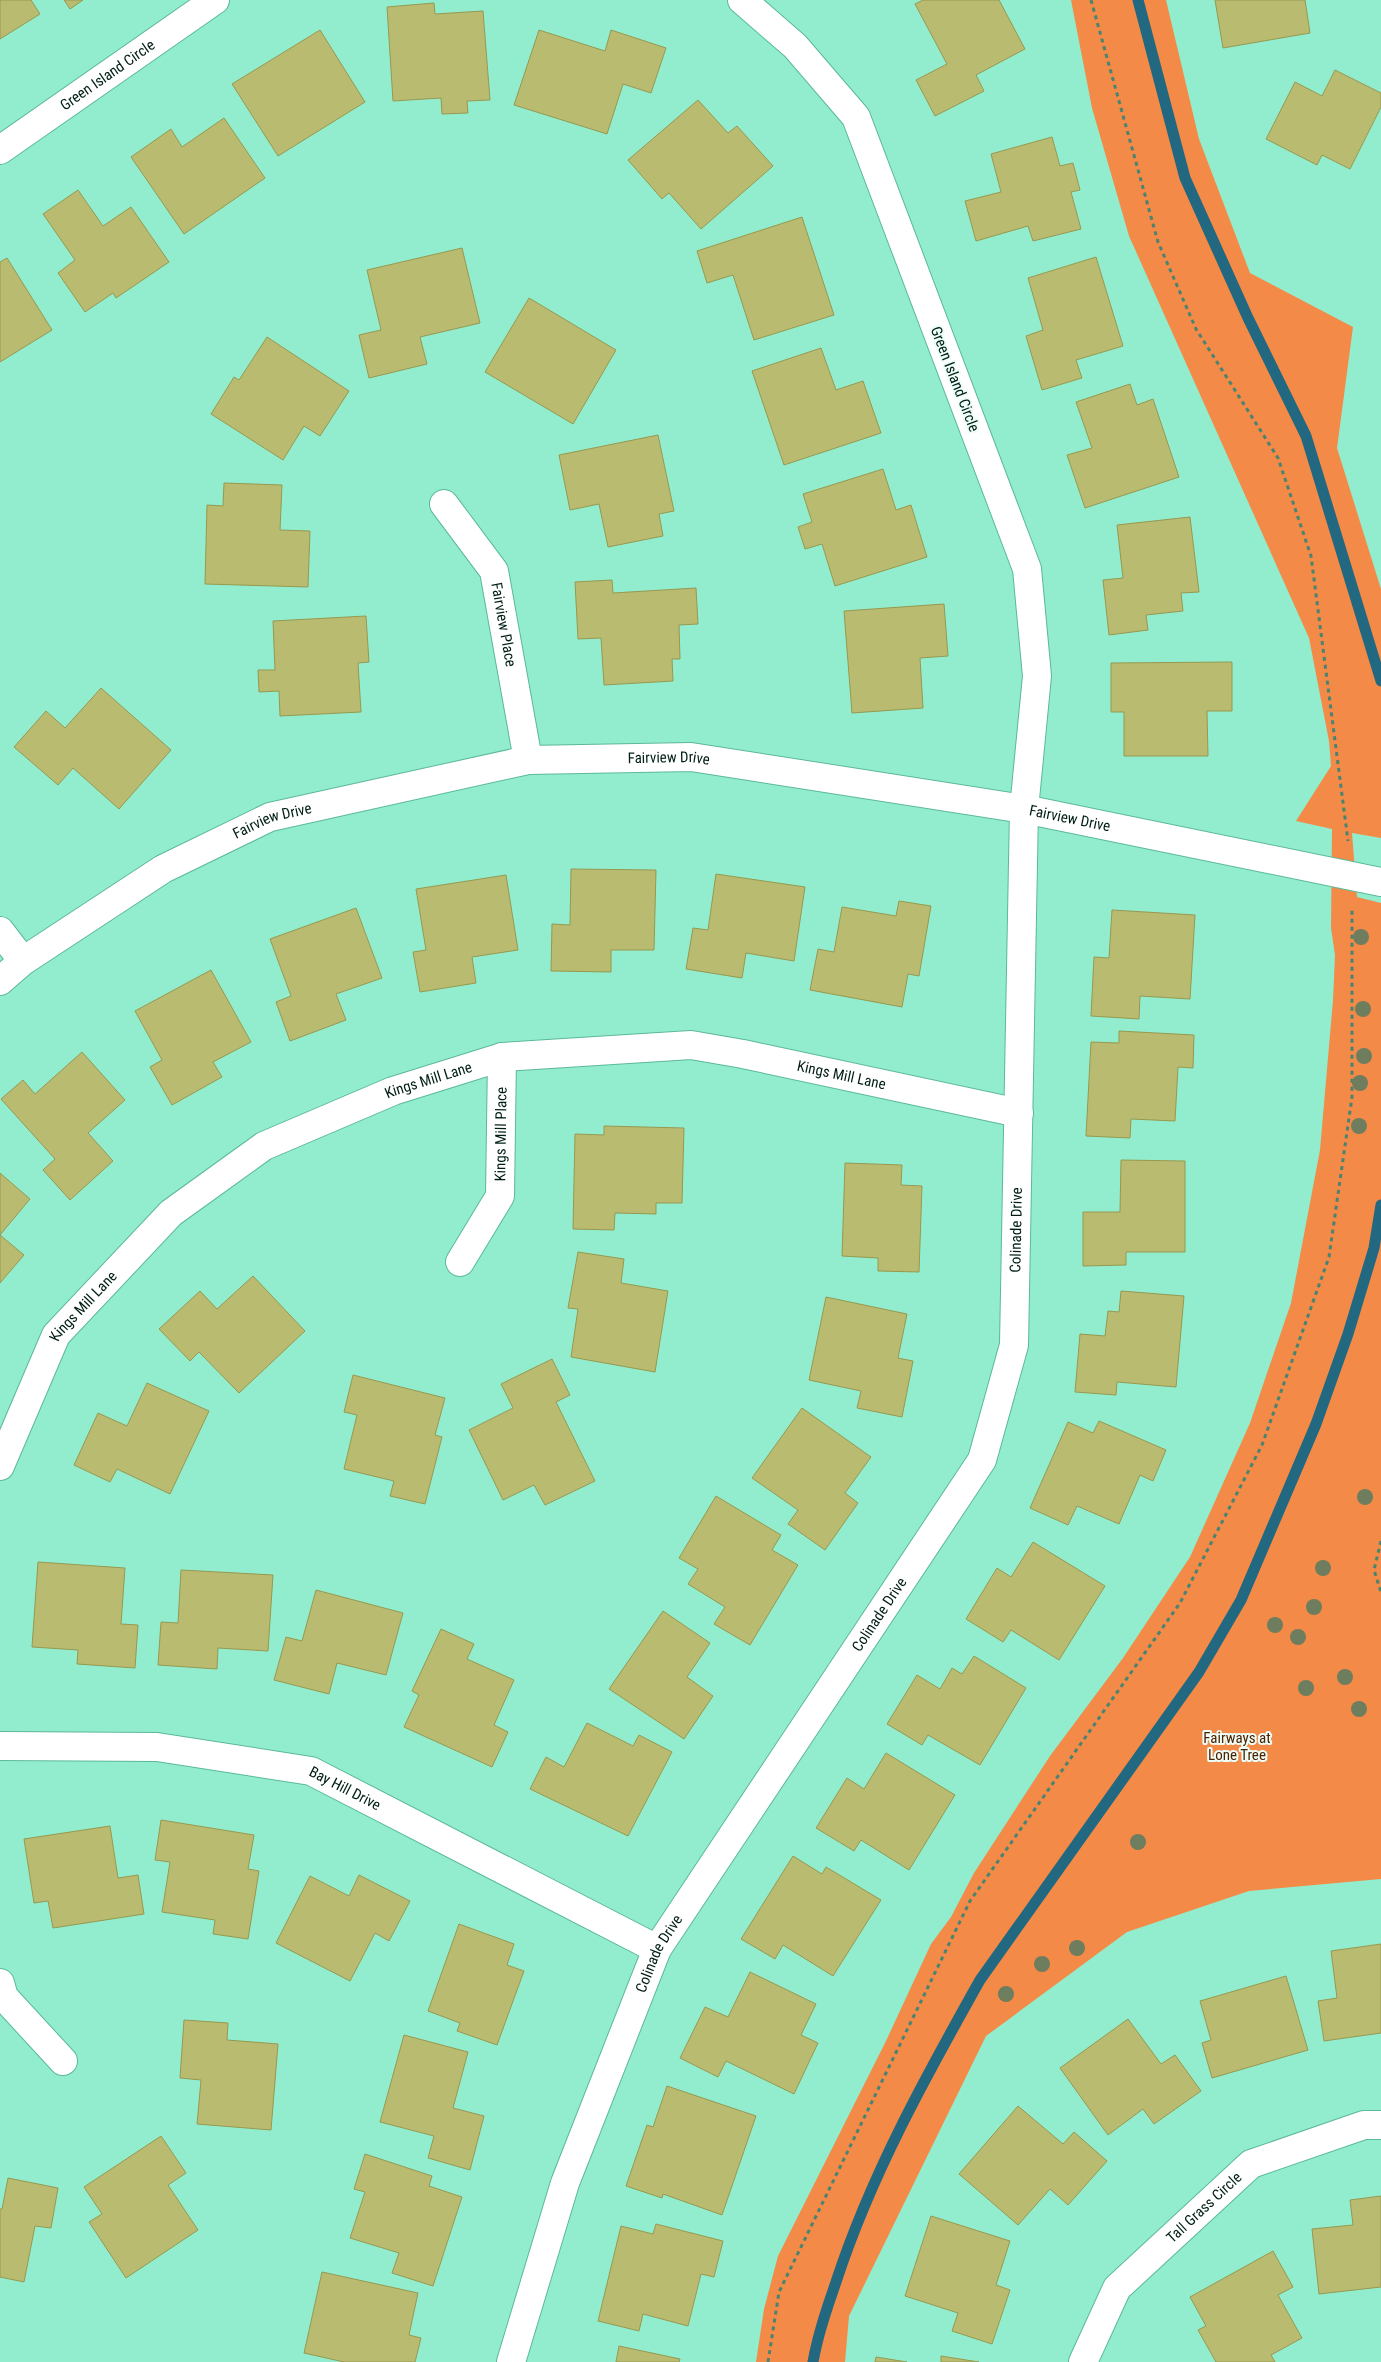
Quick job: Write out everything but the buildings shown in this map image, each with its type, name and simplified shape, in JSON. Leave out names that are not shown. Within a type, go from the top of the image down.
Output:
[{"type":"street","name":"Green Island Circle","points":[[0,150],[215,0]]},
{"type":"street","name":"Green Island Circle","points":[[742,0],[796,46],[856,117],[1027,569],[1037,676],[1024,809]]},
{"type":"street","name":"Fairview Place","points":[[444,504],[494,571],[528,760]]},
{"type":"street","name":"Fairview Drive","points":[[0,981],[23,960],[162,869],[270,816],[528,760],[691,757],[1024,809],[1381,882]]},
{"type":"street","name":"Colinade Drive","points":[[511,2362],[565,2183],[657,1949],[982,1460],[1014,1345],[1020,1113],[1024,809]]},
{"type":"street","points":[[0,931],[23,960]]},
{"type":"street","name":"Kings Mill Lane","points":[[0,1466],[56,1334],[171,1213],[264,1146],[393,1091],[502,1057],[691,1045],[744,1054],[1020,1113]]},
{"type":"street","name":"Kings Mill Place","points":[[460,1262],[500,1196],[502,1057]]},
{"type":"street","name":"Bay Hill Drive","points":[[0,1746],[157,1747],[311,1771],[657,1949]]},
{"type":"street","points":[[0,1983],[4,1997],[63,2060]]},
{"type":"street","name":"Tall Grass Circle","points":[[1083,2362],[1117,2288],[1251,2164],[1364,2125],[1381,2125]]},
{"type":"path","points":[[768,2362],[778,2292],[970,1901],[1180,1603],[1262,1446],[1329,1257],[1352,1097],[1352,877],[1311,556],[1278,458],[1196,329],[1158,242],[1091,0]]},
{"type":"path","points":[[1381,1541],[1374,1570],[1381,1592]]},
{"type":"green space","name":"Fairways at Lone Tree","points":[[1071,0],[1166,0],[1199,139],[1250,273],[1353,327],[1337,448],[1381,589],[1381,838],[1352,833],[1357,897],[1381,903],[1381,1879],[1249,1891],[1127,1932],[986,2036],[849,2316],[845,2362],[756,2362],[764,2309],[778,2256],[886,2041],[931,1944],[951,1917],[974,1873],[1050,1756],[1123,1658],[1190,1557],[1250,1423],[1291,1303],[1320,1150],[1335,955],[1331,928],[1332,829],[1296,821],[1331,766],[1329,741],[1309,638],[1129,236],[1092,108]]},
{"type":"waterway","points":[[1138,0],[1185,178],[1248,318],[1306,436],[1381,681]]},
{"type":"waterway","points":[[813,2362],[820,2331],[850,2242],[882,2165],[919,2090],[980,1980],[1199,1672],[1241,1600],[1316,1424],[1348,1334],[1374,1248],[1381,1205]]}]
